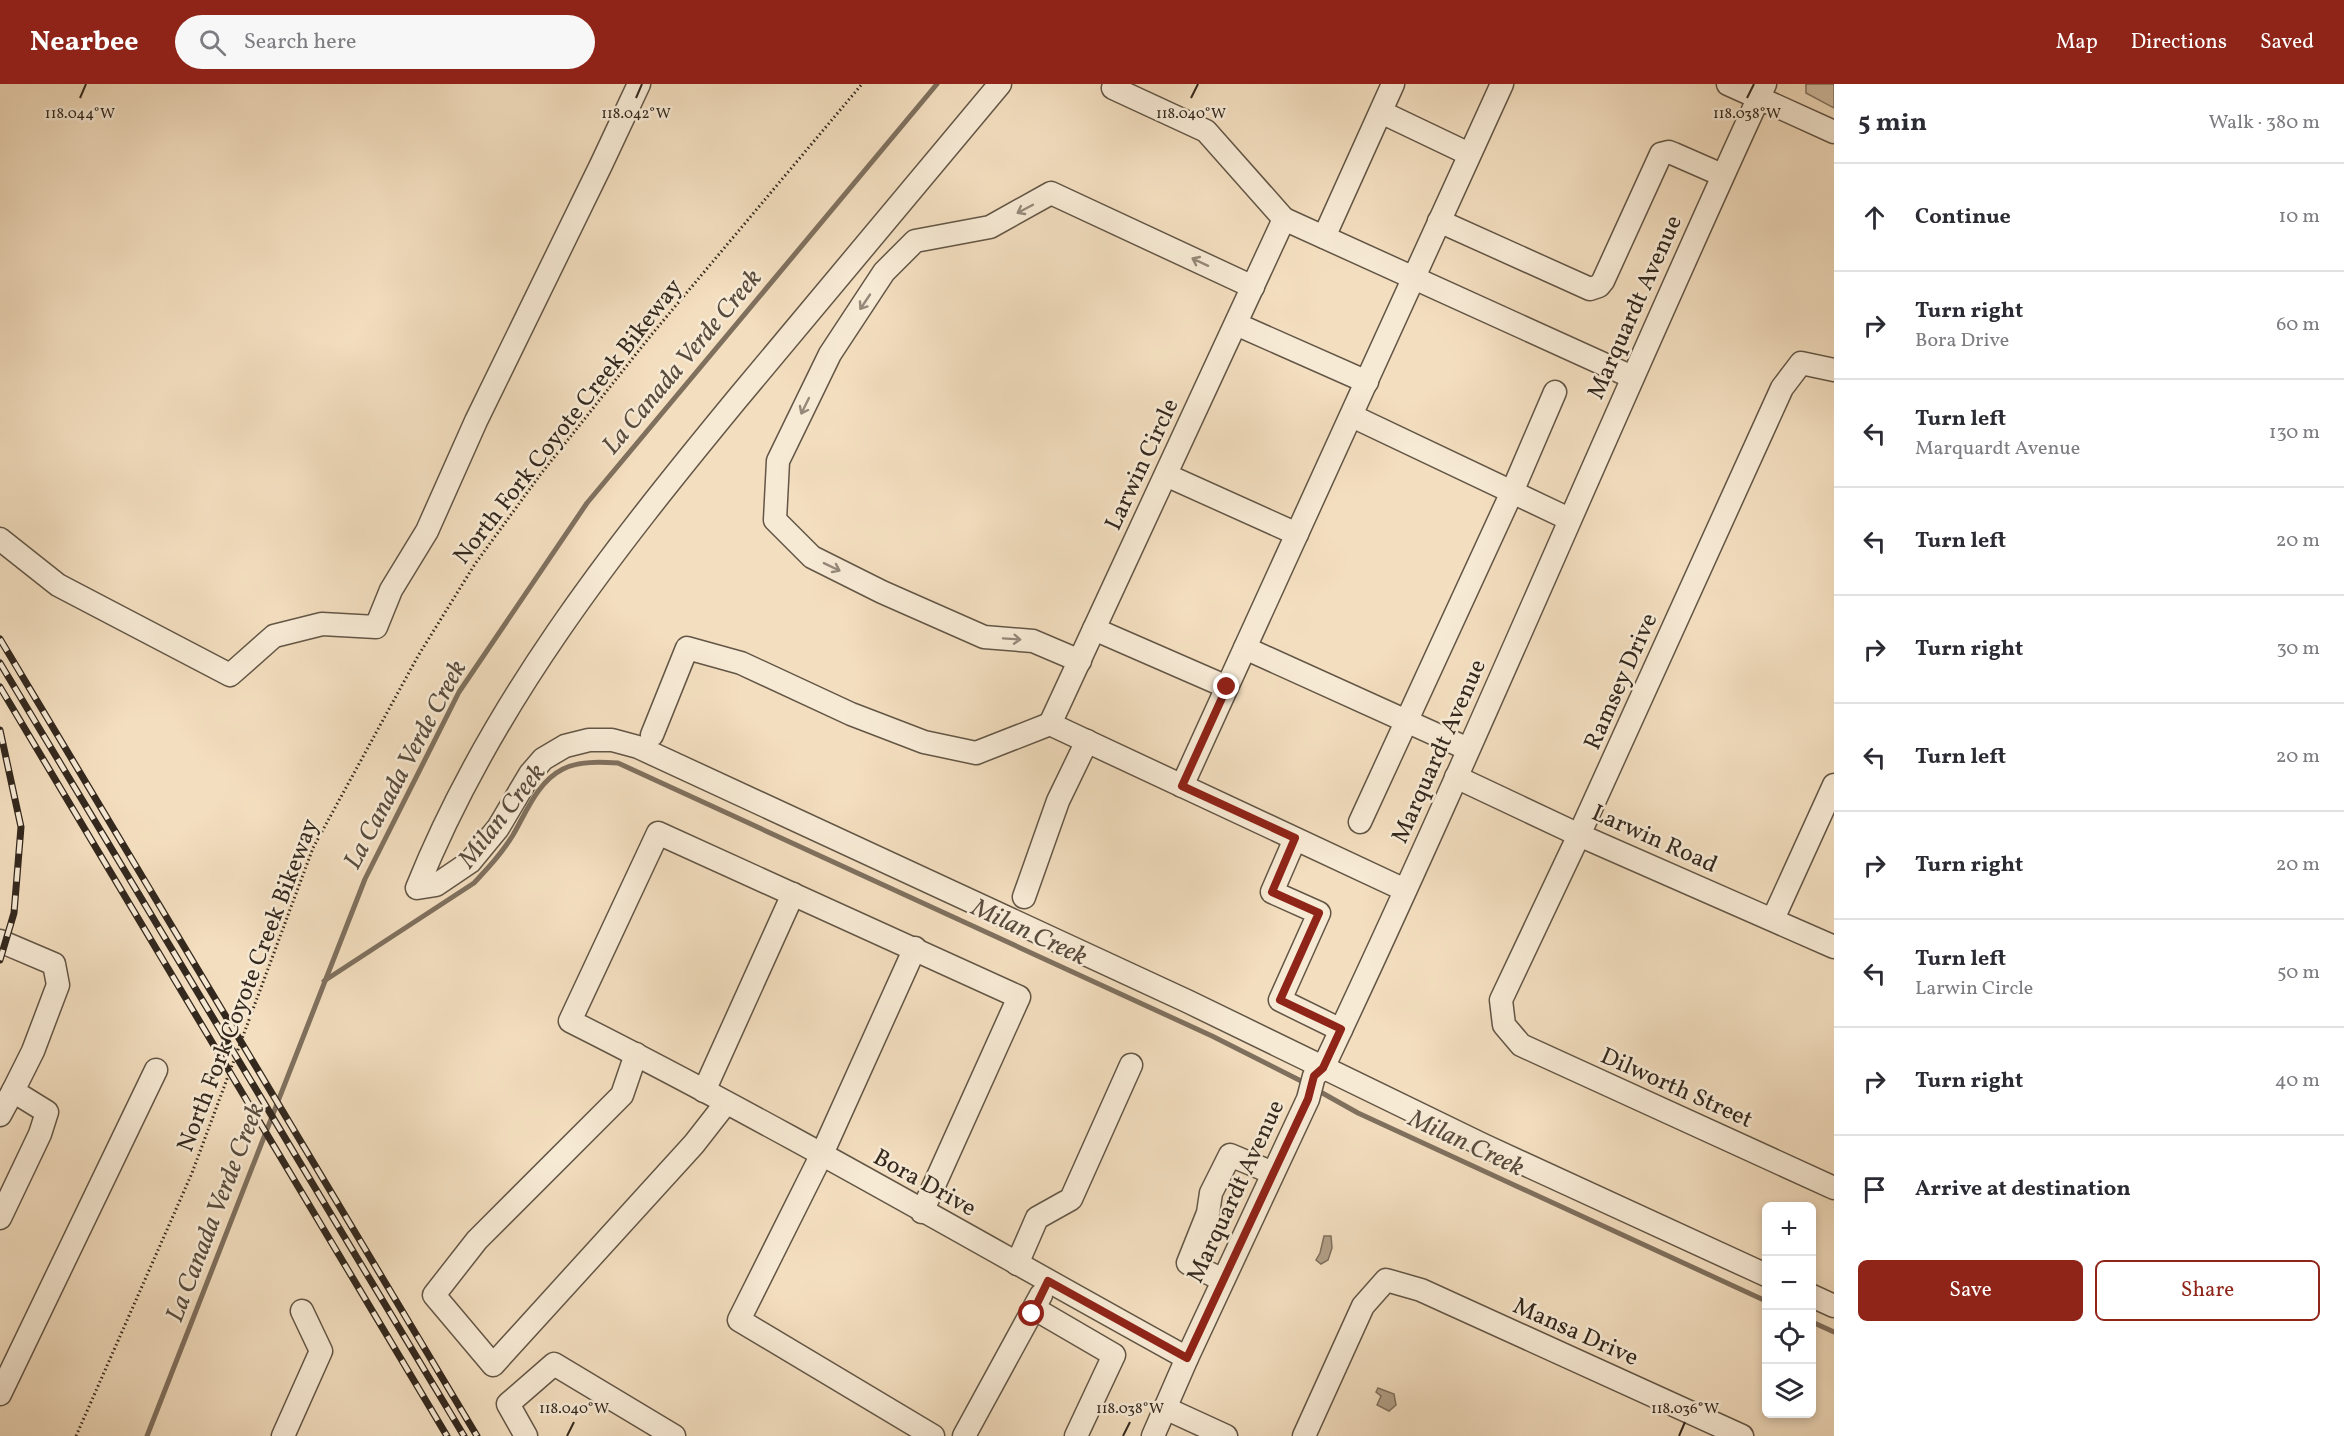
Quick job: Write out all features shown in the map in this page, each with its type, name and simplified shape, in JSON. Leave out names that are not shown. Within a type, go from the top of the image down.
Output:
[{"type":"street","points":[[0,539],[58,585],[230,675],[274,636],[322,624],[376,627],[391,590],[427,531],[476,421],[602,165],[639,84]]},
{"type":"street","points":[[1000,84],[660,492],[574,606],[520,686],[486,744],[448,815],[417,888],[436,885],[470,862],[498,828],[530,774],[543,759],[564,746],[589,740],[612,740],[638,747],[1189,1002],[1318,1072],[1762,1273]]},
{"type":"street","points":[[1324,237],[1393,84]]},
{"type":"street","points":[[1182,786],[1502,84]]},
{"type":"street","points":[[1728,84],[1762,91],[1834,132]]},
{"type":"street","points":[[1113,88],[1206,131],[1284,219],[1632,377]]},
{"type":"street","name":"Marquardt Avenue","points":[[1153,1436],[1308,1099],[1318,1072],[1341,1029],[1405,890],[1632,377],[1762,91]]},
{"type":"street","points":[[1381,112],[1469,154]]},
{"type":"street","points":[[1439,221],[1590,289],[1599,286],[1604,281],[1661,154],[1669,152],[1722,176]]},
{"type":"street","points":[[1080,661],[1033,641],[984,637],[882,592],[812,557],[775,520],[778,461],[830,354],[884,272],[915,241],[990,227],[1051,193],[1253,287]]},
{"type":"street","name":"Larwin Circle","points":[[1050,724],[1284,219]]},
{"type":"street","points":[[1236,324],[1367,381]]},
{"type":"street","name":"Ramsey Drive","points":[[1504,1025],[1501,1000],[1580,835],[1782,388],[1801,363],[1834,370]]},
{"type":"street","points":[[1360,822],[1556,392]]},
{"type":"street","points":[[1352,416],[1569,519]]},
{"type":"street","points":[[1166,475],[1298,534]]},
{"type":"street","points":[[1094,629],[1227,687]]},
{"type":"street","points":[[652,735],[687,648],[741,663],[851,714],[934,744],[976,753],[1050,724],[1405,890]]},
{"type":"street","points":[[1245,648],[1468,749]]},
{"type":"street","points":[[1024,897],[1058,801],[1087,741]]},
{"type":"street","name":"Larwin Road","points":[[1456,777],[1580,835],[1834,947]]},
{"type":"street","points":[[1773,920],[1834,785]]},
{"type":"street","name":"Bora Drive","points":[[793,894],[658,833],[570,1021],[726,1103],[1187,1358]]},
{"type":"street","points":[[1295,838],[1272,892],[1319,913],[1280,1000],[1341,1029]]},
{"type":"street","points":[[704,1091],[793,894],[1019,997],[922,1212]]},
{"type":"street","points":[[0,941],[54,964],[58,985],[33,1051],[0,1115]]},
{"type":"street","points":[[915,948],[821,1156],[739,1320],[933,1436]]},
{"type":"street","name":"Dilworth Street","points":[[1504,1025],[1521,1045],[1834,1188]]},
{"type":"street","points":[[636,1054],[622,1095],[477,1240],[434,1295],[493,1365],[694,1144],[726,1103]]},
{"type":"street","points":[[1017,1264],[1037,1218],[1071,1199],[1131,1065]]},
{"type":"street","points":[[0,1394],[156,1070]]},
{"type":"street","points":[[0,1218],[40,1134],[47,1112],[13,1091]]},
{"type":"street","points":[[1223,1280],[1188,1263],[1208,1214],[1211,1193],[1230,1155],[1273,1173]]},
{"type":"street","name":"Mansa Drive","points":[[1304,1436],[1363,1306],[1386,1280],[1421,1290],[1742,1436]]},
{"type":"street","points":[[964,1436],[1035,1309],[1048,1281]]},
{"type":"street","points":[[1816,1298],[1834,1306]]},
{"type":"street","points":[[1035,1309],[1114,1355],[1076,1436]]},
{"type":"street","points":[[283,1436],[321,1351],[302,1311]]},
{"type":"street","points":[[526,1436],[508,1404],[554,1364],[674,1436]]},
{"type":"street","points":[[1165,1408],[1226,1436]]},
{"type":"path","name":"North Fork Coyote Creek Bikeway","points":[[75,1436],[192,1173],[313,848],[418,656],[475,564],[540,475],[652,333],[862,84]]},
{"type":"shaded area","points":[[1806,84],[1834,84],[1834,108],[1806,93]]},
{"type":"shaded area","points":[[1324,1236],[1331,1236],[1332,1248],[1328,1260],[1321,1264],[1316,1260]]},
{"type":"shaded area","points":[[1378,1388],[1394,1394],[1396,1405],[1389,1411],[1377,1405],[1381,1396],[1376,1392]]},
{"type":"waterway","name":"La Canada Verde Creek","points":[[147,1436],[365,879],[459,692],[587,503],[937,84]]},
{"type":"waterway","name":"Milan Creek","points":[[324,981],[474,883],[504,848],[539,790],[554,775],[563,769],[583,763],[618,763],[1212,1036],[1307,1084]]},
{"type":"waterway","name":"Milan Creek","points":[[1317,1090],[1358,1113],[1762,1299]]},
{"type":"waterway","name":"Milan Creek","points":[[1816,1324],[1834,1332]]},
{"type":"railway","points":[[0,639],[477,1436]]},
{"type":"railway","points":[[0,663],[464,1436]]},
{"type":"railway","points":[[0,687],[447,1436]]},
{"type":"railway","points":[[0,730],[21,827],[14,913],[0,960]]},
{"type":"route","points":[[1032,1314],[1048,1281],[1187,1358],[1308,1099],[1314,1076],[1323,1068],[1341,1029],[1280,1000],[1319,913],[1272,892],[1295,838],[1182,786],[1227,687]]}]
